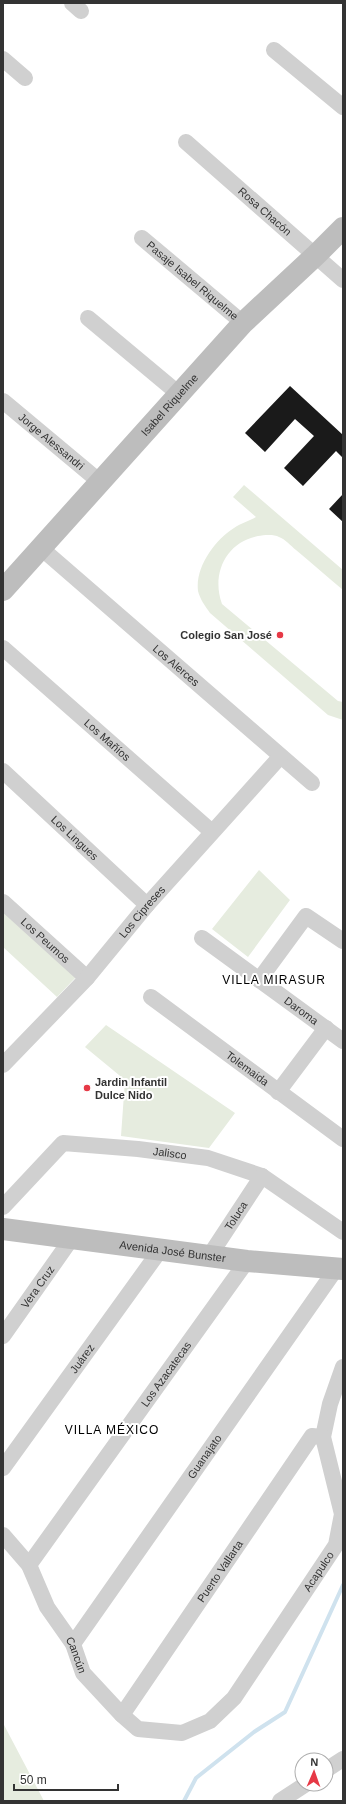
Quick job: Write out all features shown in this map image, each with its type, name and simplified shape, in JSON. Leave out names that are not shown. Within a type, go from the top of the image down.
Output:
[{"type":"street","points":[[274,50],[343,106]]},
{"type":"street","points":[[3,59],[25,78]]},
{"type":"street","name":"Rosa Chacón","points":[[186,142],[343,280]]},
{"type":"street","name":"Isabel Riquelme","points":[[3,590],[243,323],[343,228]]},
{"type":"street","name":"Pasaje Isabel Riquelme","points":[[142,238],[243,323]]},
{"type":"street","points":[[88,318],[179,394]]},
{"type":"street","name":"Jorge Alessandri","points":[[3,401],[100,482]]},
{"type":"street","name":"Los Alerces","points":[[41,548],[312,784]]},
{"type":"street","name":"Los Mañíos","points":[[3,648],[212,832]]},
{"type":"street","name":"Los Cipreses","points":[[3,1065],[87,978],[148,905],[280,756]]},
{"type":"street","name":"Los Lingues","points":[[3,770],[148,905]]},
{"type":"street","name":"Los Peumos","points":[[3,902],[87,978]]},
{"type":"street","points":[[260,980],[306,916],[343,941]]},
{"type":"street","name":"Daroma","points":[[202,938],[343,1041]]},
{"type":"street","name":"Tolemaida","points":[[151,997],[343,1139]]},
{"type":"street","points":[[278,1092],[326,1028]]},
{"type":"street","name":"Jalisco","points":[[3,1207],[63,1143],[138,1149],[208,1158],[262,1176],[343,1232]]},
{"type":"street","name":"Toluca","points":[[210,1255],[262,1176]]},
{"type":"street","name":"Avenida José Bunster","points":[[3,1229],[247,1261],[339,1269]]},
{"type":"street","name":"Vera Cruz","points":[[3,1336],[72,1238]]},
{"type":"street","name":"Juárez","points":[[3,1468],[161,1249]]},
{"type":"street","name":"Los Azacatecas","points":[[29,1565],[247,1261]]},
{"type":"street","name":"Guanajato","points":[[73,1644],[339,1269]]},
{"type":"street","name":"Acapulco","points":[[182,1733],[210,1721],[234,1698],[336,1545],[342,1514],[323,1437],[330,1404],[343,1367]]},
{"type":"street","name":"Puerto Vallarta","points":[[122,1715],[312,1436],[323,1437]]},
{"type":"street","name":"Cancún","points":[[3,1535],[29,1565],[48,1607],[73,1644],[83,1672],[122,1715],[138,1729],[182,1733]]},
{"type":"street","points":[[334,1765],[343,1759]]},
{"type":"street","points":[[282,1800],[294,1792]]},
{"type":"shaded area","points":[[244,485],[343,570],[343,590],[283,539],[274,535],[263,535],[247,539],[237,545],[224,561],[218,582],[222,604],[338,701],[343,702],[343,720],[328,715],[210,613],[200,597],[198,582],[200,573],[203,564],[213,547],[234,528],[256,517],[233,497]]},
{"type":"shaded area","points":[[259,870],[290,900],[248,957],[212,929]]},
{"type":"shaded area","points":[[3,907],[78,975],[57,997],[3,947]]},
{"type":"shaded area","points":[[106,1025],[235,1113],[209,1148],[121,1136],[125,1080],[85,1047]]},
{"type":"shaded area","points":[[3,1723],[44,1801],[3,1801]]},
{"type":"building","points":[[290,386],[343,435],[343,458],[336,451],[303,486],[284,468],[314,436],[295,419],[265,452],[245,433]]},
{"type":"building","points":[[343,494],[343,522],[329,509]]},
{"type":"waterway","points":[[184,1801],[196,1778],[254,1732],[285,1712],[343,1585]]},
{"type":"place","name":"Colegio San José","points":[[280,635]]},
{"type":"place","name":"Jardin Infantil Dulce Nido","points":[[87,1088]]},
{"type":"district","name":"VILLA MIRASUR","points":[[274,980]]},
{"type":"district","name":"VILLA MÉXICO","points":[[112,1430]]}]
